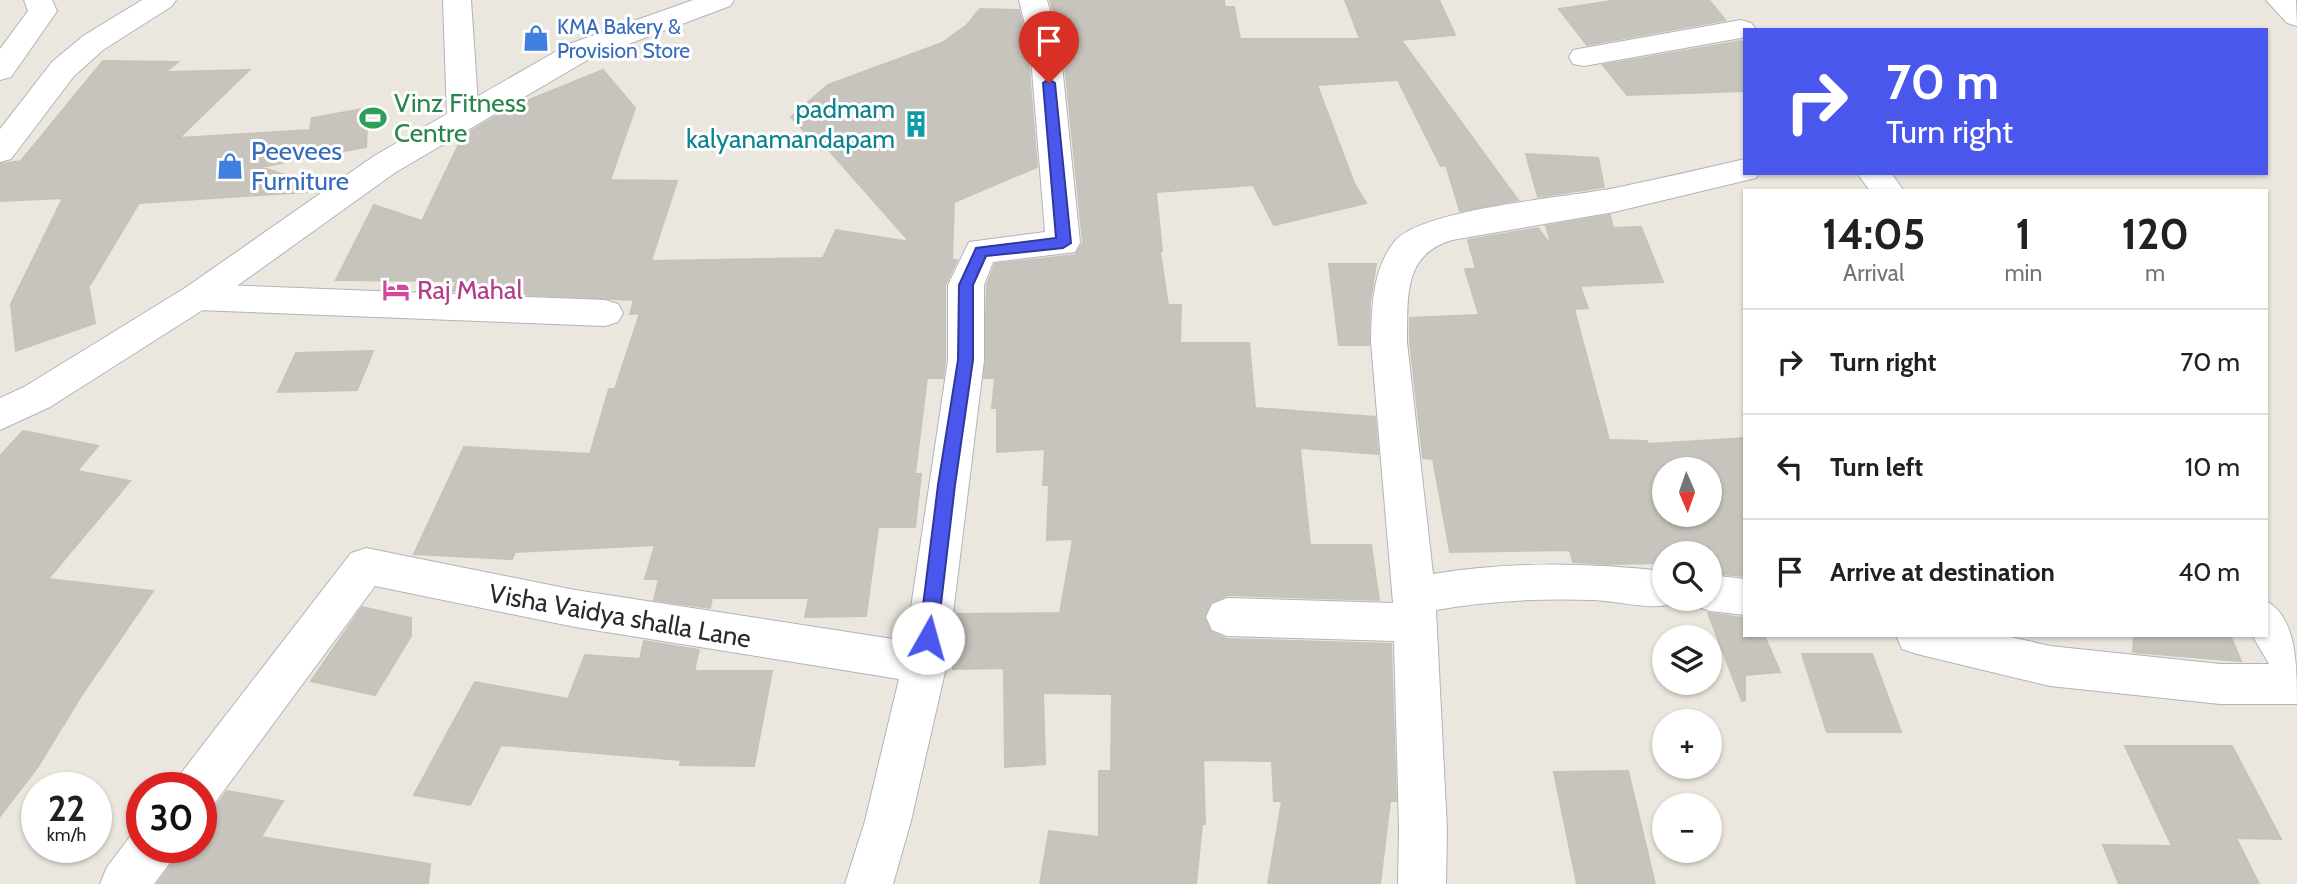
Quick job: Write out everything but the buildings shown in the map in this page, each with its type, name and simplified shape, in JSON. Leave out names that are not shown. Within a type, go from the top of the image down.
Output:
[{"type":"street","points":[[0,70],[43,11],[38,0]]},
{"type":"street","points":[[0,151],[63,69],[93,43],[162,0]]},
{"type":"street","points":[[457,0],[463,118]]},
{"type":"street","points":[[0,415],[37,397],[197,296],[385,164],[463,118],[580,51],[720,0]]},
{"type":"street","points":[[869,884],[888,821],[925,663],[966,360],[966,285],[981,251],[1063,243],[1045,45],[1033,0]]},
{"type":"street","points":[[1584,57],[1743,31],[1720,0]]},
{"type":"street","points":[[2280,0],[2297,17]]},
{"type":"street","points":[[1422,884],[1423,830],[1414,609],[1389,342],[1390,304],[1396,266],[1408,248],[1423,236],[1451,228],[1614,200],[1743,170]]},
{"type":"street","points":[[1875,175],[1886,189]]},
{"type":"street","points":[[197,296],[606,313]]},
{"type":"street","name":"Visha Vaidya shalla Lane","points":[[210,772],[366,566],[451,586],[724,635],[925,663]]},
{"type":"street","points":[[1227,618],[1414,609],[1481,584],[1592,582],[1652,588]]},
{"type":"street","points":[[1722,594],[1743,597]]},
{"type":"street","points":[[2268,623],[2297,670]]},
{"type":"street","points":[[1926,637],[2050,666],[2220,684],[2297,684]]},
{"type":"street","points":[[124,884],[140,863]]},
{"type":"place","name":"KMA Bakery & Provision Store","points":[[536,38]]},
{"type":"place","name":"Vinz Fitness Centre","points":[[373,118]]},
{"type":"place","name":"padmam kalyanamandapam","points":[[916,124]]},
{"type":"place","name":"Peevees Furniture","points":[[230,166]]},
{"type":"place","name":"Raj Mahal","points":[[396,290]]},
{"type":"route","points":[[928,638],[966,360],[966,285],[981,251],[1063,243],[1049,83]]}]
